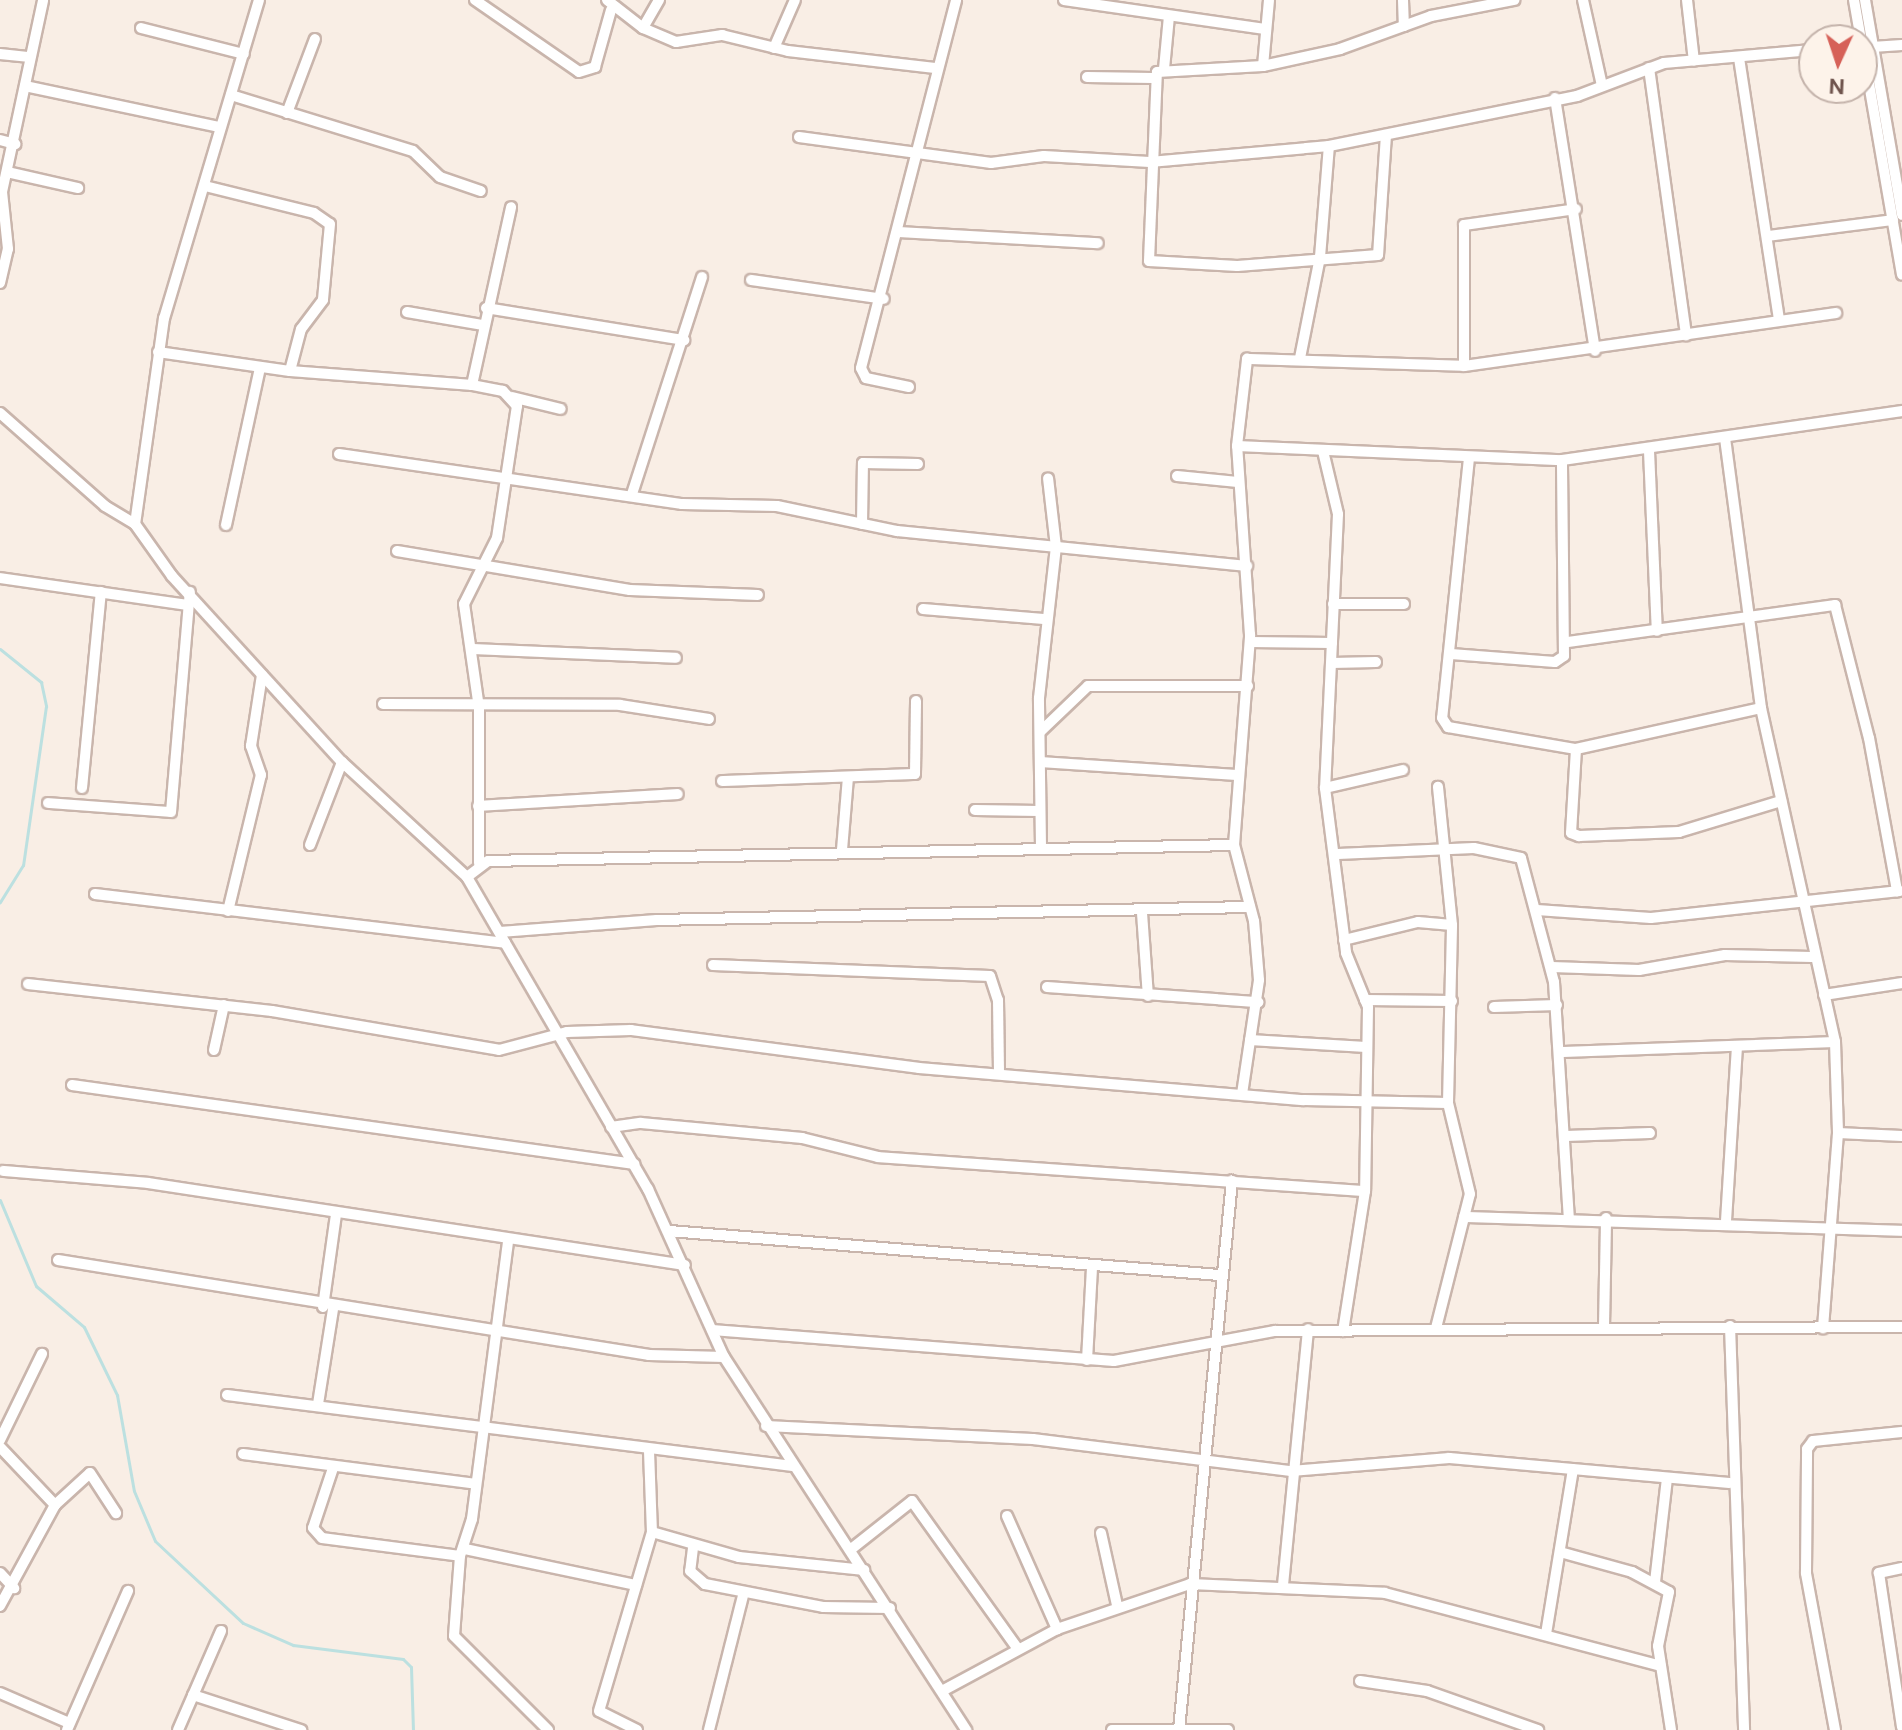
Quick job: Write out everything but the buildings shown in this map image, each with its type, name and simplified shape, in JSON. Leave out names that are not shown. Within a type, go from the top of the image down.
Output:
[{"type":"street","points":[[0,283],[7,172],[43,0]]},
{"type":"street","points":[[135,524],[158,352],[188,220],[205,186],[259,0]]},
{"type":"street","points":[[475,0],[579,72],[595,67],[609,5],[643,28],[676,42],[722,35],[774,48],[935,68]]},
{"type":"street","points":[[643,28],[659,0]]},
{"type":"street","points":[[774,48],[795,0]]},
{"type":"street","points":[[909,387],[861,373],[884,299],[935,68],[956,0]]},
{"type":"street","points":[[1064,0],[1265,29]]},
{"type":"street","points":[[1263,66],[1269,0]]},
{"type":"street","points":[[1403,0],[1404,26]]},
{"type":"street","points":[[1087,77],[1153,78],[1164,69],[1263,66],[1404,26],[1514,0]]},
{"type":"street","points":[[1583,0],[1602,86]]},
{"type":"street","points":[[1687,0],[1694,61]]},
{"type":"street","points":[[1854,0],[1859,24]]},
{"type":"street","points":[[1864,24],[1865,0]]},
{"type":"street","points":[[1164,69],[1169,16]]},
{"type":"street","points":[[141,28],[244,54]]},
{"type":"street","points":[[287,113],[315,39]]},
{"type":"street","points":[[1878,44],[1902,45]]},
{"type":"street","points":[[799,137],[918,149],[991,163],[1044,156],[1150,162],[1329,146],[1555,98],[1602,86],[1649,68],[1798,52]]},
{"type":"street","points":[[0,54],[30,57]]},
{"type":"street","points":[[1739,58],[1779,320]]},
{"type":"street","points":[[1649,68],[1686,335]]},
{"type":"street","points":[[1153,78],[1149,261],[1237,266],[1380,251],[1386,135]]},
{"type":"street","points":[[25,86],[220,127]]},
{"type":"street","points":[[231,95],[413,151],[440,177],[481,191]]},
{"type":"street","points":[[1555,98],[1576,209],[1595,351]]},
{"type":"street","points":[[1875,104],[1897,218],[1902,275]]},
{"type":"street","points":[[0,140],[15,144]]},
{"type":"street","points":[[1300,358],[1320,257],[1329,146]]},
{"type":"street","points":[[7,172],[78,188]]},
{"type":"street","points":[[205,186],[314,213],[330,224],[323,300],[301,329],[290,371]]},
{"type":"street","points":[[472,385],[482,325],[511,207]]},
{"type":"street","points":[[1464,366],[1464,225],[1576,209]]},
{"type":"street","points":[[1768,236],[1897,218]]},
{"type":"street","points":[[899,232],[1098,243]]},
{"type":"street","points":[[632,494],[702,277]]},
{"type":"street","points":[[751,280],[884,299]]},
{"type":"street","points":[[486,308],[684,340]]},
{"type":"street","points":[[407,312],[482,325]]},
{"type":"street","points":[[1242,1094],[1258,1002],[1250,907],[1234,845],[1237,775],[1250,642],[1246,498],[1238,482],[1237,446],[1247,359],[1300,358],[1464,366],[1595,351],[1836,313]]},
{"type":"street","points":[[158,352],[260,368],[472,385],[561,409]]},
{"type":"street","points":[[226,525],[260,368]]},
{"type":"street","points":[[467,877],[479,863],[479,708],[464,604],[497,538],[516,425],[512,397]]},
{"type":"street","points":[[1237,446],[1562,460],[1649,451],[1902,411]]},
{"type":"street","points":[[0,413],[105,506],[135,524],[262,675],[342,762],[467,877],[634,1164],[685,1265],[724,1357],[766,1426],[890,1608],[966,1730]]},
{"type":"street","points":[[1725,438],[1761,708],[1805,903],[1812,957],[1835,1042],[1838,1133],[1823,1328]]},
{"type":"street","points":[[1323,451],[1338,514],[1325,788],[1338,854],[1344,940],[1365,1000],[1368,1101],[1365,1191],[1343,1331]]},
{"type":"street","points":[[1649,451],[1657,631]]},
{"type":"street","points":[[339,454],[505,480],[777,506],[862,524],[1247,566]]},
{"type":"street","points":[[1469,458],[1442,718],[1448,727],[1576,749],[1761,708]]},
{"type":"street","points":[[1451,654],[1555,662],[1568,642],[1562,460]]},
{"type":"street","points":[[862,524],[863,463],[918,464]]},
{"type":"street","points":[[1177,476],[1238,482]]},
{"type":"street","points":[[1041,847],[1040,732],[1044,619],[1056,547],[1048,478]]},
{"type":"street","points":[[397,551],[630,590],[758,595]]},
{"type":"street","points":[[0,578],[188,605]]},
{"type":"street","points":[[82,788],[101,592]]},
{"type":"street","points":[[48,803],[171,812],[190,592]]},
{"type":"street","points":[[1333,604],[1404,604]]},
{"type":"street","points":[[1537,910],[1651,918],[1899,891],[1869,738],[1835,605],[1749,622],[1568,642]]},
{"type":"street","points":[[923,609],[1044,619]]},
{"type":"street","points":[[1250,642],[1332,643]]},
{"type":"street","points":[[472,649],[676,658]]},
{"type":"street","points":[[1332,663],[1376,662]]},
{"type":"street","points":[[228,911],[261,775],[251,746],[262,675]]},
{"type":"street","points":[[1040,732],[1088,686],[1248,686]]},
{"type":"street","points":[[722,781],[915,774],[916,701]]},
{"type":"street","points":[[383,704],[479,708],[620,705],[709,719]]},
{"type":"street","points":[[1576,749],[1571,833],[1579,836],[1679,832],[1781,801]]},
{"type":"street","points":[[310,845],[342,762]]},
{"type":"street","points":[[1040,762],[1237,775]]},
{"type":"street","points":[[1325,788],[1403,770]]},
{"type":"street","points":[[842,850],[848,777]]},
{"type":"street","points":[[1436,1328],[1470,1194],[1448,1103],[1452,925],[1447,848],[1438,787]]},
{"type":"street","points":[[478,806],[678,794]]},
{"type":"street","points":[[975,810],[1039,811]]},
{"type":"street","points":[[479,863],[842,850],[1234,845]]},
{"type":"street","points":[[1338,854],[1447,848],[1521,858],[1552,967],[1563,1052],[1569,1218]]},
{"type":"street","points":[[95,894],[505,943]]},
{"type":"street","points":[[500,932],[657,920],[1142,913],[1250,907]]},
{"type":"street","points":[[1142,913],[1148,996]]},
{"type":"street","points":[[1344,940],[1418,922],[1452,925]]},
{"type":"street","points":[[1552,967],[1639,970],[1725,955],[1812,957]]},
{"type":"street","points":[[713,965],[990,976],[998,1000],[999,1072]]},
{"type":"street","points":[[1824,995],[1902,983]]},
{"type":"street","points":[[28,984],[224,1005],[499,1050],[558,1036],[631,1030],[999,1072],[1242,1094],[1448,1103]]},
{"type":"street","points":[[1047,987],[1258,1002]]},
{"type":"street","points":[[1365,1000],[1452,1001]]},
{"type":"street","points":[[214,1050],[224,1005]]},
{"type":"street","points":[[1494,1007],[1557,1005]]},
{"type":"street","points":[[1250,1040],[1366,1047]]},
{"type":"street","points":[[1563,1052],[1835,1042]]},
{"type":"street","points":[[1726,1221],[1737,1047]]},
{"type":"street","points":[[72,1085],[634,1164]]},
{"type":"street","points":[[611,1127],[641,1123],[802,1138],[878,1157],[1365,1191]]},
{"type":"street","points":[[1566,1136],[1650,1133]]},
{"type":"street","points":[[1838,1133],[1902,1136]]},
{"type":"street","points":[[3,1171],[148,1183],[336,1215],[685,1265]]},
{"type":"street","points":[[1179,1728],[1212,1344],[1232,1181]]},
{"type":"street","points":[[318,1404],[336,1215]]},
{"type":"street","points":[[1464,1217],[1726,1221],[1902,1231]]},
{"type":"street","points":[[1604,1326],[1606,1218]]},
{"type":"street","points":[[669,1231],[1092,1269],[1219,1275]]},
{"type":"street","points":[[508,1240],[476,1484],[462,1552],[454,1636],[548,1730]]},
{"type":"street","points":[[58,1260],[328,1308],[649,1355],[724,1357]]},
{"type":"street","points":[[1087,1360],[1092,1269]]},
{"type":"street","points":[[1730,1326],[1730,1483],[1744,1730]]},
{"type":"street","points":[[712,1330],[1087,1360],[1308,1329],[1902,1327]]},
{"type":"street","points":[[1283,1585],[1291,1471],[1308,1329]]},
{"type":"street","points":[[0,1440],[42,1354]]},
{"type":"street","points":[[227,1395],[482,1425],[649,1451],[793,1466]]},
{"type":"street","points":[[766,1426],[1033,1439],[1291,1471],[1422,1457],[1730,1483]]},
{"type":"street","points":[[1835,1730],[1806,1573],[1807,1449],[1813,1441],[1902,1432]]},
{"type":"street","points":[[0,1447],[55,1505]]},
{"type":"street","points":[[637,1730],[599,1711],[652,1532],[649,1451]]},
{"type":"street","points":[[243,1454],[476,1484]]},
{"type":"street","points":[[333,1468],[313,1528],[322,1538],[462,1552],[636,1585]]},
{"type":"street","points":[[1546,1634],[1573,1469]]},
{"type":"street","points":[[0,1606],[14,1588],[55,1505],[90,1473],[116,1513]]},
{"type":"street","points":[[1655,1582],[1667,1479]]},
{"type":"street","points":[[850,1550],[912,1501],[1018,1649]]},
{"type":"street","points":[[1007,1516],[1057,1629]]},
{"type":"street","points":[[652,1532],[693,1548],[864,1570]]},
{"type":"street","points":[[1101,1533],[1117,1605]]},
{"type":"street","points":[[693,1548],[694,1577],[744,1592],[823,1607],[890,1608]]},
{"type":"street","points":[[1560,1552],[1655,1582],[1669,1600],[1661,1666],[1671,1730]]},
{"type":"street","points":[[1902,1568],[1879,1573],[1902,1727]]},
{"type":"street","points":[[0,1573],[14,1588]]},
{"type":"street","points":[[942,1691],[1057,1629],[1117,1605],[1190,1584],[1283,1585],[1411,1598],[1661,1666]]},
{"type":"street","points":[[0,1693],[68,1727],[128,1591]]},
{"type":"street","points":[[709,1730],[744,1592]]},
{"type":"street","points":[[178,1730],[221,1631]]},
{"type":"street","points":[[1360,1681],[1427,1691],[1538,1730]]},
{"type":"street","points":[[193,1695],[301,1730]]},
{"type":"street","points":[[1112,1730],[1228,1730]]},
{"type":"waterway","points":[[0,649],[41,682],[46,706],[23,865],[0,902]]},
{"type":"waterway","points":[[0,1200],[36,1286],[84,1327],[117,1395],[134,1491],[155,1541],[243,1623],[293,1645],[403,1659],[411,1667],[413,1730]]}]
